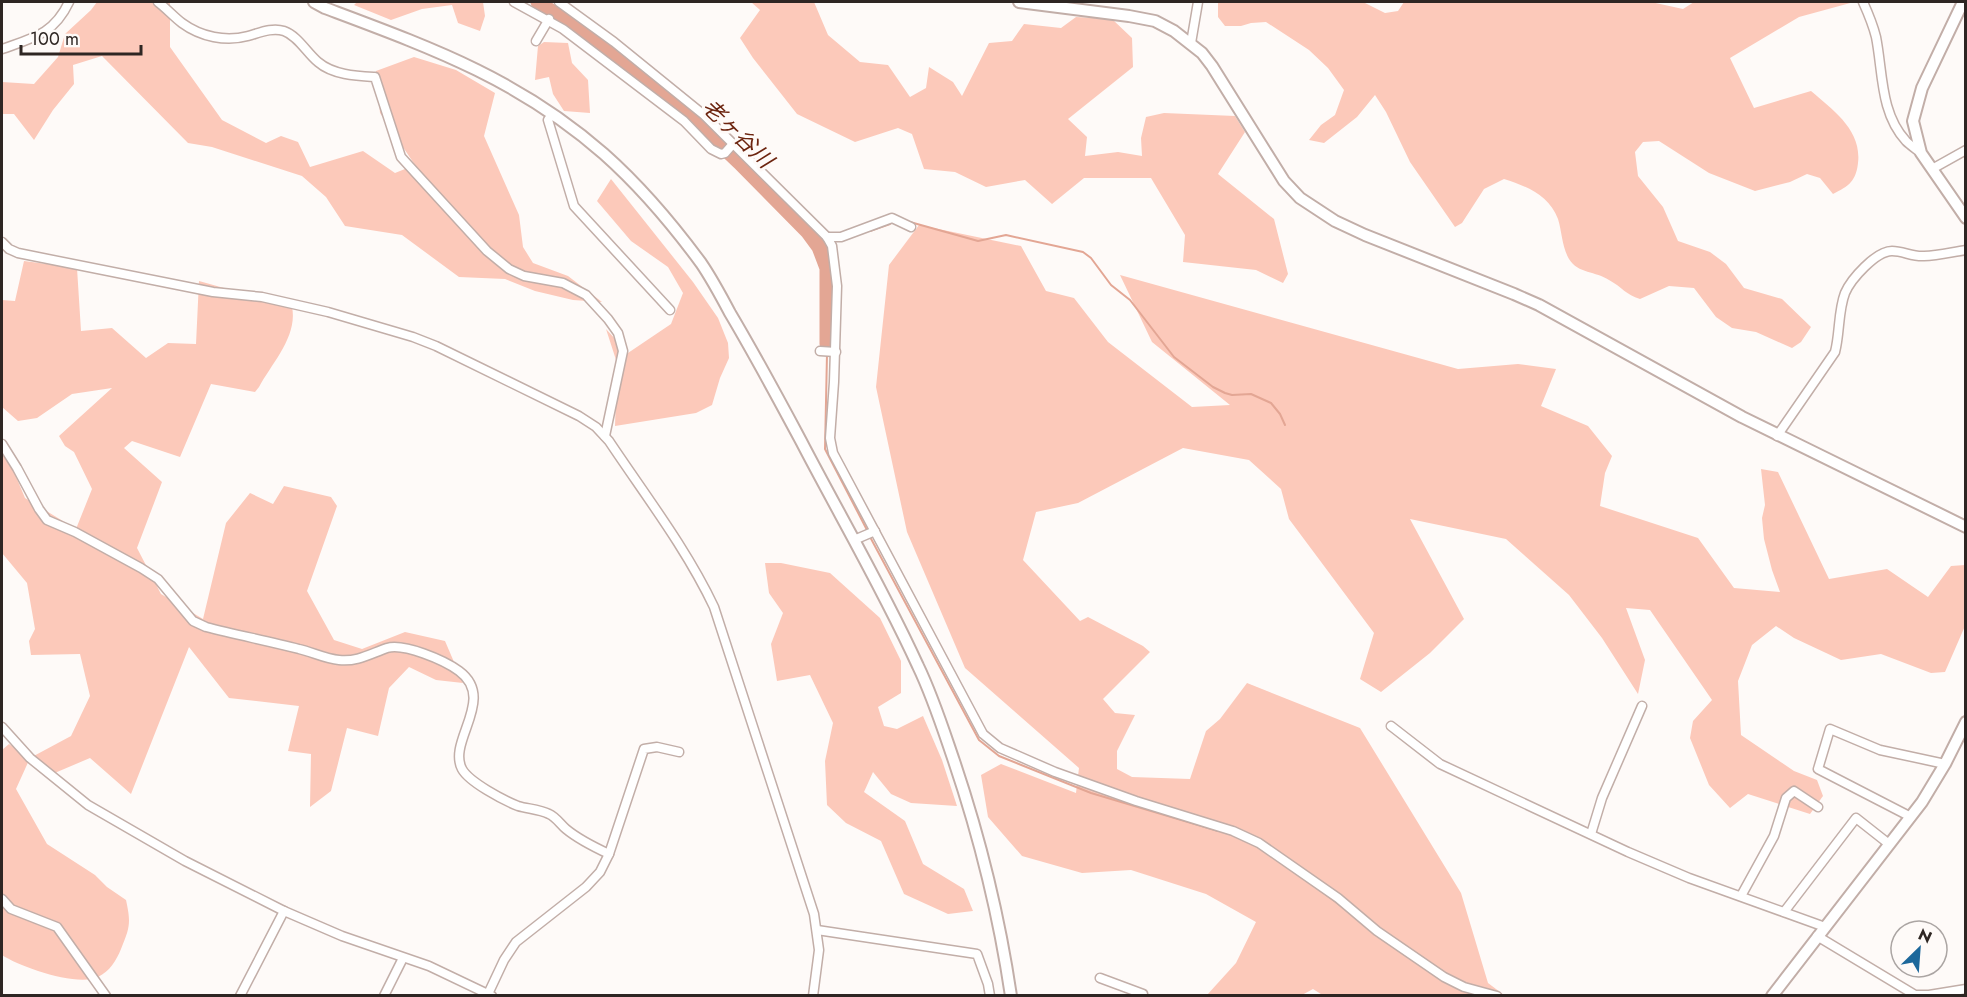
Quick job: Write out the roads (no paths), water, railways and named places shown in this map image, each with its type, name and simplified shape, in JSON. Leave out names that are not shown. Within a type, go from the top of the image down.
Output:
[{"type":"street","points":[[2,50],[52,27],[62,17],[69,2]]},
{"type":"street","points":[[158,2],[180,22],[204,34],[221,39],[242,38],[272,30],[285,32],[320,64],[340,73],[375,77],[401,157],[487,251],[509,269],[524,276],[562,283],[586,295],[618,333],[623,351],[605,436]]},
{"type":"street","points":[[314,2],[443,53],[497,79],[552,114],[605,155],[659,210],[703,266],[858,538],[918,666],[938,714],[970,808],[990,881],[1011,996]]},
{"type":"street","points":[[514,2],[549,19],[684,121],[711,149],[721,154],[732,145]]},
{"type":"street","points":[[560,2],[614,42],[704,115],[829,241],[837,286],[836,352],[830,438],[833,453],[873,532],[983,734],[1000,748],[1054,772],[1136,801],[1233,831],[1259,843],[1338,898],[1377,931],[1444,977],[1464,987],[1497,996]]},
{"type":"street","points":[[1018,2],[1129,16],[1155,21],[1174,31],[1202,52],[1226,86],[1253,134],[1284,180],[1300,198],[1318,211],[1365,235],[1539,305],[1777,435],[1965,527]]},
{"type":"street","points":[[1191,43],[1198,2]]},
{"type":"street","points":[[1863,2],[1876,38],[1882,86],[1896,126],[1905,140],[1921,153],[1965,218]]},
{"type":"street","points":[[1921,153],[1913,121],[1922,88],[1963,2]]},
{"type":"street","points":[[536,41],[549,19]]},
{"type":"street","points":[[552,114],[548,120],[574,206],[670,310]]},
{"type":"street","points":[[1932,169],[1965,150]]},
{"type":"street","points":[[829,241],[892,218],[911,227]]},
{"type":"street","points":[[2,242],[9,249],[18,252],[213,292],[262,297],[302,305],[413,337],[579,416],[605,436],[684,554],[714,607],[812,906],[819,950],[813,996]]},
{"type":"street","points":[[1777,435],[1835,352],[1839,338],[1841,307],[1846,292],[1855,278],[1882,253],[1893,251],[1922,256],[1965,250]]},
{"type":"street","points":[[820,351],[836,352]]},
{"type":"street","points":[[2,444],[47,520],[75,532],[158,579],[193,621],[206,627],[336,660],[354,661],[389,647],[399,647],[429,655],[458,671],[467,679],[473,692],[471,715],[459,753],[459,762],[463,772],[495,795],[519,806],[551,814],[579,838],[609,854]]},
{"type":"street","points":[[858,538],[873,532]]},
{"type":"street","points":[[1591,834],[1602,798],[1642,706]]},
{"type":"street","points":[[1772,996],[1911,817],[1945,764],[1965,722]]},
{"type":"street","points":[[1391,726],[1440,764],[1591,834],[1689,878],[1825,927]]},
{"type":"street","points":[[2,727],[30,758],[88,805],[185,861],[284,911],[342,936],[429,966],[490,995],[504,960],[516,942],[586,887],[600,872],[609,854],[645,749],[657,747],[680,752]]},
{"type":"street","points":[[1911,817],[1818,769],[1830,729],[1880,750],[1945,764]]},
{"type":"street","points":[[1741,896],[1774,836],[1786,798],[1794,791],[1818,807]]},
{"type":"street","points":[[1785,912],[1856,818],[1889,844]]},
{"type":"street","points":[[2,899],[11,909],[57,927],[106,996]]},
{"type":"street","points":[[240,996],[284,911]]},
{"type":"street","points":[[817,930],[977,954],[990,996]]},
{"type":"street","points":[[1817,936],[1915,995],[1965,989]]},
{"type":"street","points":[[384,996],[403,958]]},
{"type":"street","points":[[1100,978],[1143,993],[1143,996]]},
{"type":"waterway","name":"老ヶ谷川","points":[[538,2],[608,52],[694,119],[808,232],[819,247],[827,268],[827,344]]},
{"type":"waterway","points":[[910,222],[978,241],[1006,235],[1083,252],[1091,258],[1111,285],[1130,300],[1174,357],[1213,387],[1225,393],[1251,394],[1271,403],[1285,425]]},
{"type":"waterway","points":[[870,231],[890,224]]},
{"type":"waterway","points":[[819,247],[827,244]]},
{"type":"waterway","points":[[827,354],[825,449],[867,530]]},
{"type":"waterway","points":[[869,535],[979,740],[999,756],[1091,793],[1218,831]]},
{"type":"waterway","points":[[1316,887],[1345,909]]},
{"type":"waterway","points":[[1431,973],[1455,987]]},
{"type":"waterway","points":[[1463,990],[1477,996]]}]
